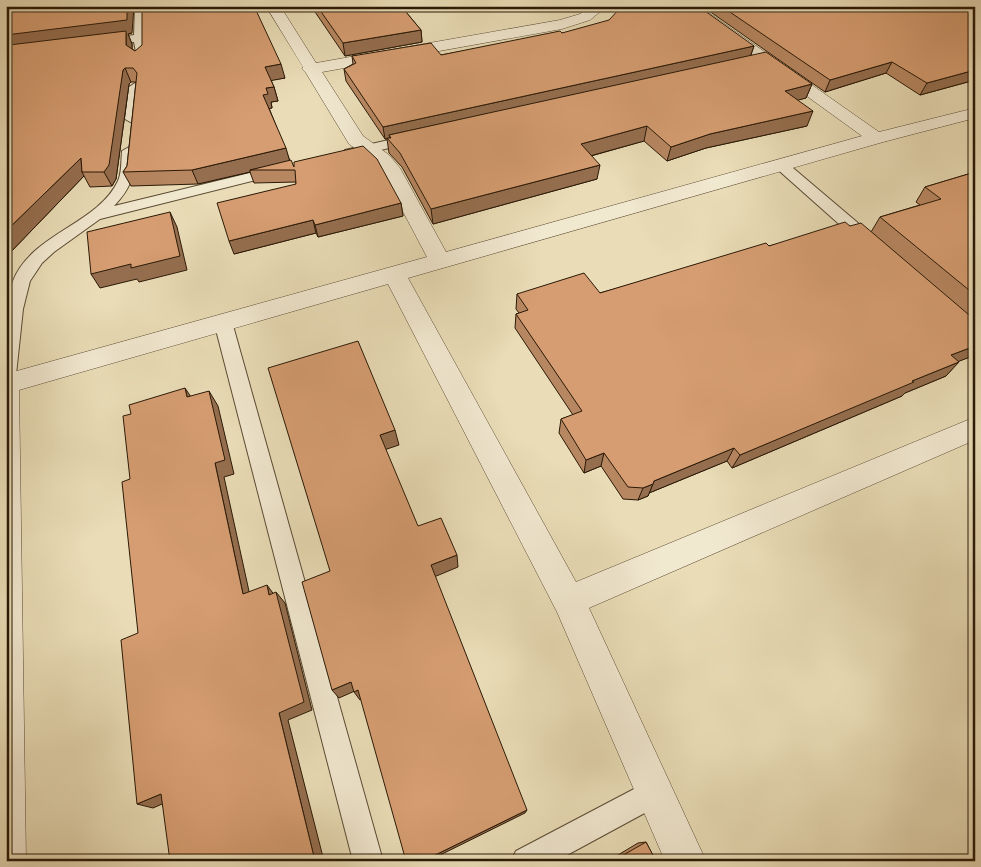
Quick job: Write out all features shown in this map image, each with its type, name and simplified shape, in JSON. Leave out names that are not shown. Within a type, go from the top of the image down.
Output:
[{"type":"street","points":[[273,6],[310,69],[356,140],[382,159],[390,168],[440,261]]},
{"type":"street","points":[[310,69],[562,24],[585,17],[600,6]]},
{"type":"street","points":[[689,6],[876,138]]},
{"type":"street","points":[[6,861],[6,384],[876,138],[975,113]]},
{"type":"street","points":[[394,274],[569,601],[686,861]]},
{"type":"street","points":[[569,601],[975,428]]},
{"type":"lane","points":[[140,6],[140,60]]},
{"type":"lane","points":[[92,44],[140,38]]},
{"type":"lane","points":[[746,64],[765,60]]},
{"type":"lane","points":[[6,384],[18,288],[27,270],[43,254],[114,198],[126,180],[135,87]]},
{"type":"lane","points":[[339,156],[426,136]]},
{"type":"lane","points":[[781,165],[885,256]]},
{"type":"lane","points":[[93,216],[292,167]]},
{"type":"lane","points":[[223,322],[368,861]]},
{"type":"lane","points":[[526,861],[655,792]]},
{"type":"building","points":[[10,6],[127,6],[127,20],[6,35],[6,12],[8,12]]},
{"type":"building","points":[[142,6],[254,6],[281,64],[265,67],[274,87],[266,88],[268,94],[263,95],[286,148],[192,170],[123,172],[127,166],[137,73],[133,68],[125,68],[123,70],[109,165],[104,172],[82,172],[81,158],[6,231],[6,55],[9,45],[126,31],[126,45],[135,51],[142,45]]},
{"type":"building","points":[[317,6],[401,6],[421,30],[343,43]]},
{"type":"building","points":[[622,6],[698,6],[754,46],[383,127],[344,69],[356,63],[352,56],[431,43],[441,55],[560,31],[562,33],[609,20]]},
{"type":"building","points":[[721,6],[965,6],[975,11],[975,70],[927,83],[892,62],[830,80]]},
{"type":"building","points":[[766,52],[812,84],[785,91],[813,111],[710,134],[671,147],[647,126],[581,144],[600,165],[431,209],[400,153],[387,138],[391,138],[389,135]]},
{"type":"building","points":[[363,146],[377,159],[401,203],[315,225],[313,220],[229,241],[217,203],[296,184],[295,170],[250,170],[291,160],[294,167],[294,162]]},
{"type":"building","points":[[975,172],[975,295],[880,217],[941,199],[925,187]]},
{"type":"building","points":[[170,212],[180,256],[131,268],[131,264],[91,274],[87,232]]},
{"type":"building","points":[[845,222],[850,226],[861,223],[975,320],[975,346],[951,355],[959,362],[740,455],[734,448],[654,481],[653,484],[643,488],[628,487],[604,453],[586,460],[561,419],[582,411],[516,314],[528,310],[517,294],[584,273],[600,293],[766,243],[769,246]]},
{"type":"building","points":[[358,341],[395,430],[380,435],[418,526],[441,518],[457,555],[431,565],[527,810],[423,861],[406,861],[358,690],[354,692],[351,682],[332,690],[302,582],[330,571],[268,368]]},
{"type":"building","points":[[185,388],[187,397],[209,391],[225,460],[215,463],[243,594],[267,585],[269,595],[276,592],[304,702],[279,713],[315,861],[170,861],[161,794],[137,804],[121,640],[138,633],[122,482],[130,479],[123,416],[131,414],[129,405]]},
{"type":"building","points":[[646,842],[656,861],[613,861]]}]
